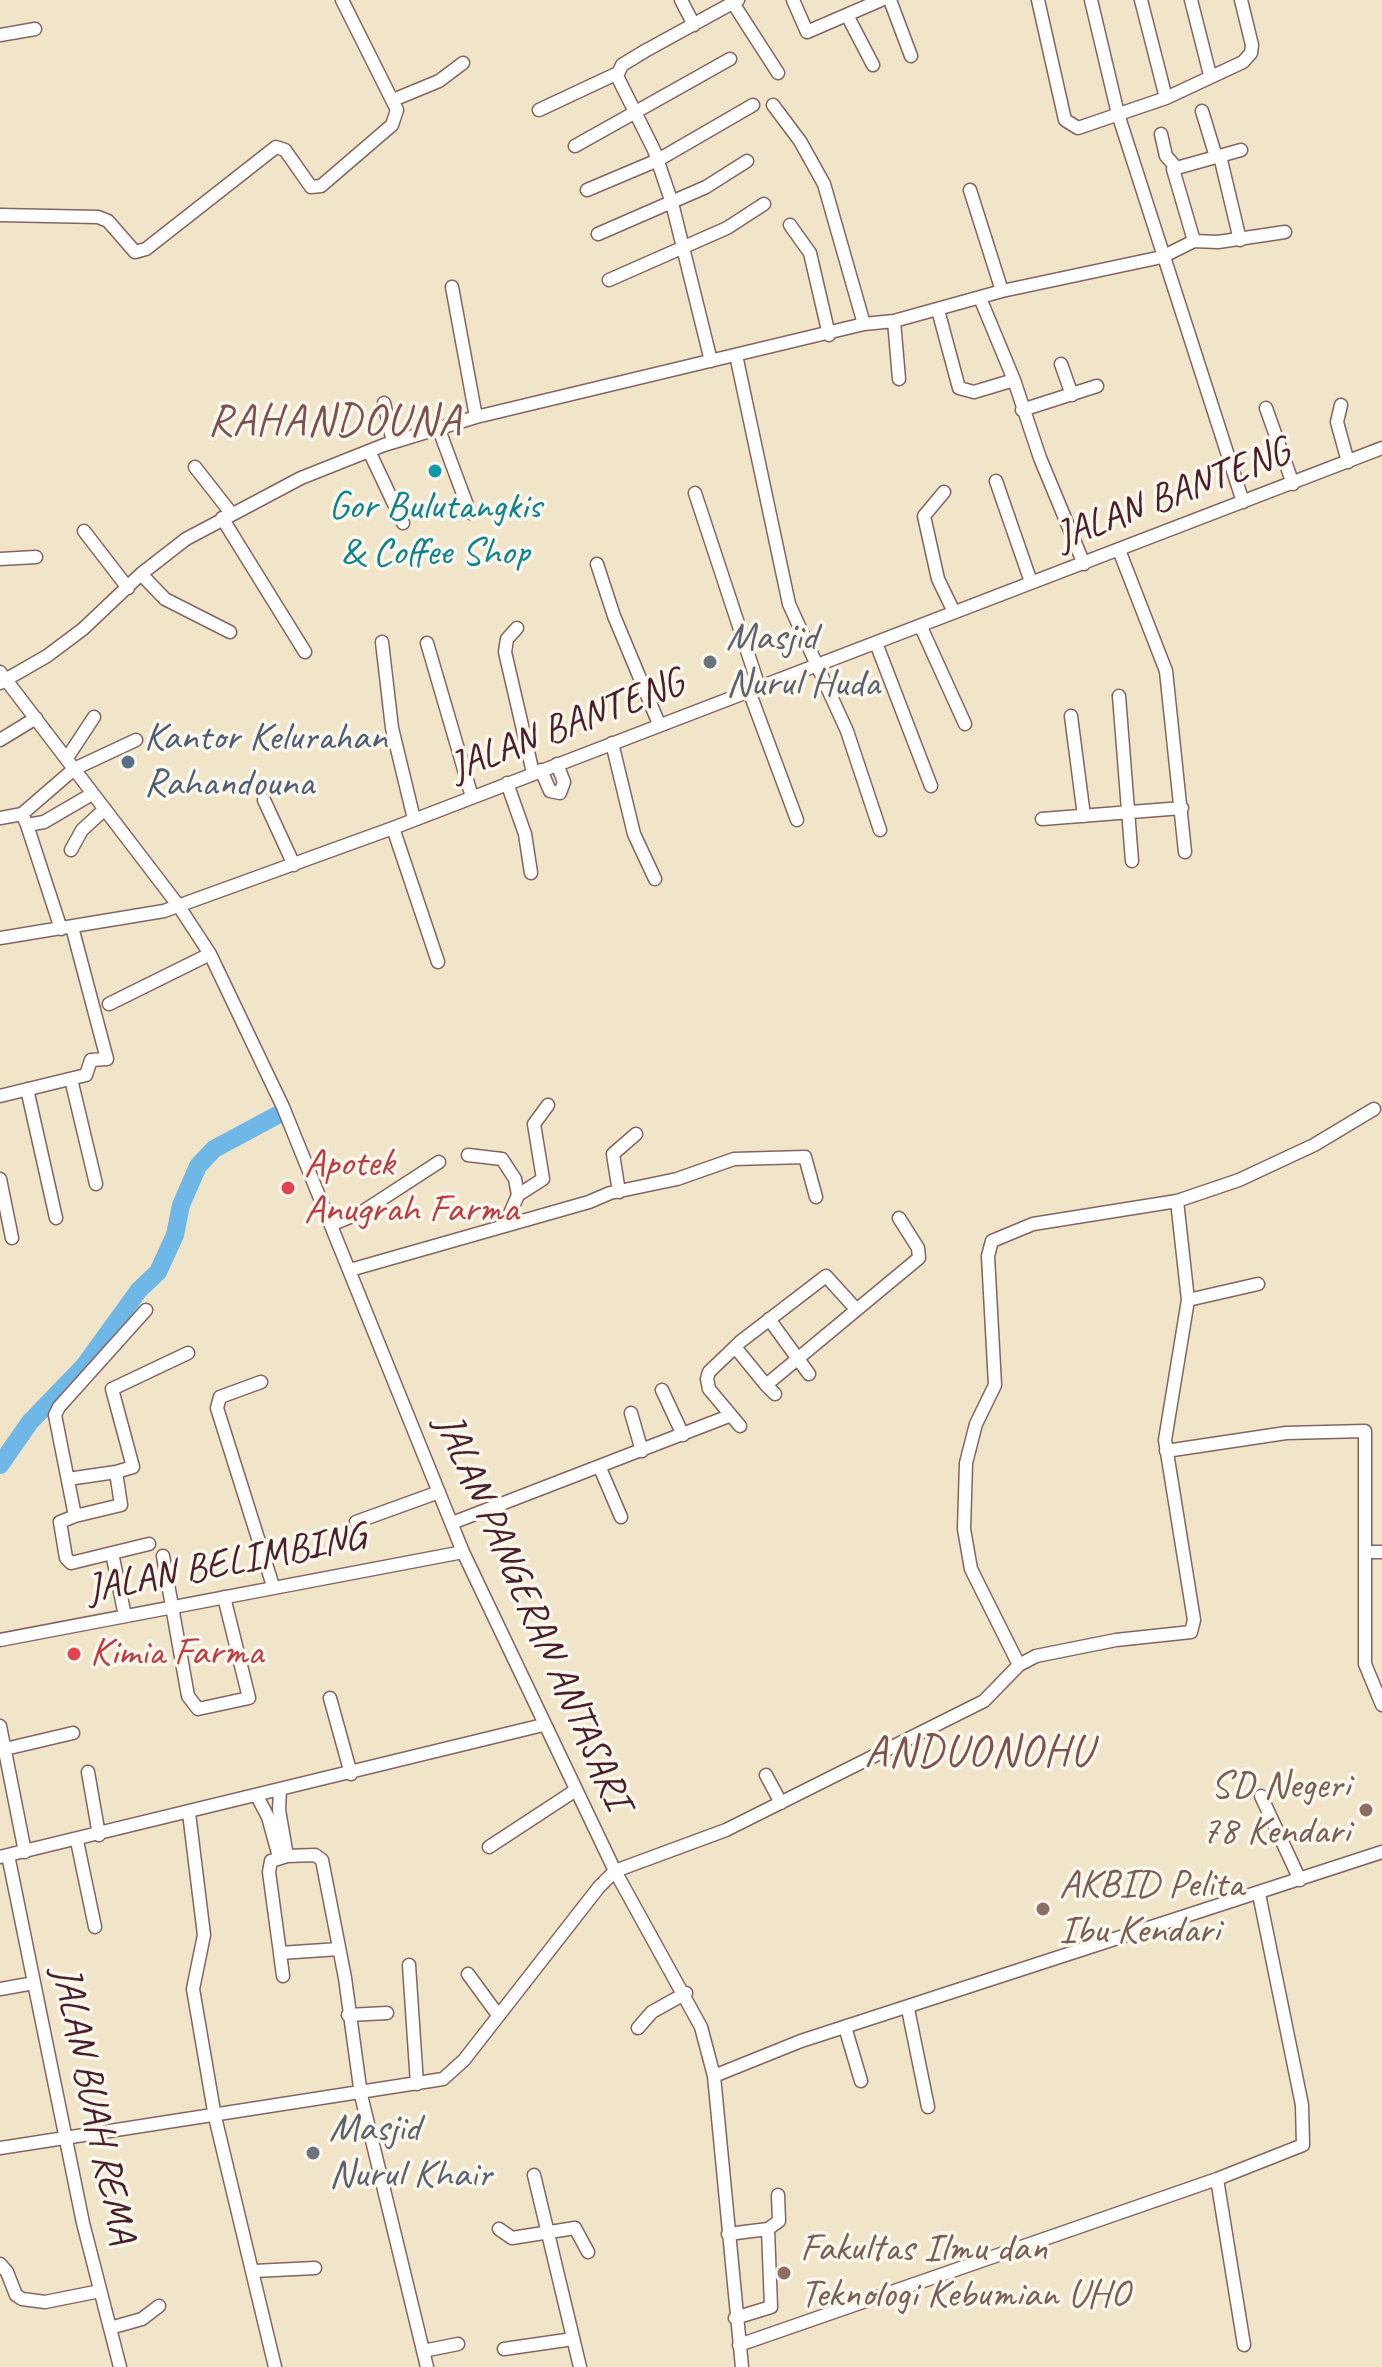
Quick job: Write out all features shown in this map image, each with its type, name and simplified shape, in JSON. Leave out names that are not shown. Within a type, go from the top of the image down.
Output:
[{"type":"street","points":[[0,215],[98,217],[108,221],[128,248],[140,251],[276,147],[285,150],[311,187],[321,186],[392,125],[397,110],[342,0]]},
{"type":"street","points":[[681,0],[694,25]]},
{"type":"street","points":[[793,0],[807,32],[881,0]]},
{"type":"street","points":[[890,0],[911,56]]},
{"type":"street","points":[[1038,0],[1067,124],[1078,128],[1166,98],[1210,75],[1237,66],[1251,53],[1241,0]]},
{"type":"street","points":[[1091,0],[1118,114],[1243,502]]},
{"type":"street","points":[[1141,0],[1166,98]]},
{"type":"street","points":[[1191,0],[1210,75]]},
{"type":"street","points":[[539,110],[618,73],[622,65],[734,1],[778,73]]},
{"type":"street","points":[[847,15],[873,65]]},
{"type":"street","points":[[0,35],[35,29]]},
{"type":"street","points":[[575,146],[730,59]]},
{"type":"street","points":[[393,100],[439,81],[463,63]]},
{"type":"street","points":[[618,73],[658,160],[672,203],[711,361]]},
{"type":"street","points":[[587,190],[658,160],[753,105]]},
{"type":"street","points":[[773,105],[800,141],[828,195],[864,324]]},
{"type":"street","points":[[1202,111],[1218,156],[1240,240]]},
{"type":"street","points":[[1161,134],[1166,156],[1175,166]]},
{"type":"street","points":[[1175,166],[1241,150]]},
{"type":"street","points":[[598,234],[672,203],[747,161]]},
{"type":"street","points":[[1175,166],[1172,173],[1194,241]]},
{"type":"street","points":[[970,190],[1002,291]]},
{"type":"street","points":[[609,280],[727,228],[764,204]]},
{"type":"street","points":[[790,225],[810,253],[829,335]]},
{"type":"street","points":[[2,678],[83,629],[141,574],[186,539],[301,478],[393,442],[476,417],[829,335],[864,324],[894,321],[1002,291],[1162,257],[1194,241],[1240,240],[1285,232]]},
{"type":"street","points":[[452,287],[476,417]]},
{"type":"street","points":[[980,298],[1084,564]]},
{"type":"street","points":[[938,310],[962,391],[974,392],[1014,380]]},
{"type":"street","points":[[894,321],[899,379]]},
{"type":"street","points":[[736,355],[780,570],[798,628],[847,731],[880,830]]},
{"type":"street","points":[[1061,364],[1072,395]]},
{"type":"street","points":[[1022,410],[1097,386]]},
{"type":"street","points":[[384,403],[393,442]]},
{"type":"street","points":[[1341,405],[1337,422],[1348,462]]},
{"type":"street","points":[[1266,408],[1293,484]]},
{"type":"street","points":[[438,427],[470,513]]},
{"type":"street","name":"JALAN BANTENG","points":[[0,938],[155,914],[294,865],[1382,448]]},
{"type":"street","points":[[369,451],[403,523]]},
{"type":"street","points":[[195,467],[227,515],[305,652]]},
{"type":"street","points":[[996,481],[1031,582]]},
{"type":"street","points":[[944,492],[924,516],[938,579],[954,612]]},
{"type":"street","points":[[695,493],[797,820]]},
{"type":"street","points":[[84,531],[128,588]]},
{"type":"street","points":[[1119,550],[1166,671],[1185,852]]},
{"type":"street","points":[[0,559],[36,557]]},
{"type":"street","points":[[597,564],[614,616],[659,724]]},
{"type":"street","points":[[141,574],[165,599],[230,632]]},
{"type":"street","points":[[921,627],[965,724]]},
{"type":"street","points":[[517,628],[507,639],[505,652],[537,772],[550,791],[560,793],[564,782],[557,764]]},
{"type":"street","points":[[382,642],[392,728],[414,819]]},
{"type":"street","points":[[427,643],[472,797]]},
{"type":"street","points":[[876,643],[931,786]]},
{"type":"street","name":"JALAN PANGERAN ANTASARI","points":[[2,678],[178,905],[210,954],[283,1107],[333,1224],[463,1552],[615,1871],[686,1993],[704,2033],[714,2076],[742,2367]]},
{"type":"street","points":[[1119,696],[1132,861]]},
{"type":"street","points":[[1071,716],[1084,816]]},
{"type":"street","points":[[67,758],[94,717]]},
{"type":"street","points":[[0,740],[36,718]]},
{"type":"street","points":[[24,819],[74,769],[136,740]]},
{"type":"street","points":[[612,743],[634,834],[655,879]]},
{"type":"street","points":[[507,783],[525,834],[531,873]]},
{"type":"street","points":[[0,818],[52,819],[92,794]]},
{"type":"street","points":[[264,800],[294,865]]},
{"type":"street","points":[[1042,819],[1182,808]]},
{"type":"street","points":[[71,850],[82,830],[105,809]]},
{"type":"street","points":[[0,1096],[86,1075],[91,1060],[107,1059],[66,928],[24,819]]},
{"type":"street","points":[[393,828],[438,962]]},
{"type":"street","points":[[109,1004],[210,954]]},
{"type":"street","points":[[71,1079],[96,1184]]},
{"type":"street","points":[[27,1089],[56,1218]]},
{"type":"street","points":[[505,1225],[518,1195],[543,1179],[534,1124],[548,1105]]},
{"type":"street","points":[[1019,1665],[975,1578],[965,1545],[966,1463],[976,1424],[995,1385],[990,1244],[1010,1230],[1033,1224],[1177,1201],[1273,1165],[1374,1109]]},
{"type":"street","points":[[619,1192],[613,1154],[636,1134]]},
{"type":"street","points":[[468,1155],[502,1159],[515,1179],[518,1195]]},
{"type":"street","points":[[350,1270],[619,1192],[677,1179],[734,1159],[803,1156],[810,1165],[816,1197]]},
{"type":"street","points":[[333,1224],[362,1212],[439,1162]]},
{"type":"street","points":[[0,1179],[12,1238]]},
{"type":"street","points":[[0,2148],[361,2095],[443,2079],[453,2072],[615,1871],[726,1830],[984,1701],[1019,1665],[1036,1656],[1069,1648],[1191,1632],[1194,1620],[1165,1434],[1188,1300],[1177,1201]]},
{"type":"street","points":[[735,1347],[770,1389],[797,1358],[921,1256],[899,1218]]},
{"type":"street","points":[[740,1426],[709,1389],[707,1376],[735,1347],[826,1276],[855,1308]]},
{"type":"street","points":[[1188,1300],[1258,1284]]},
{"type":"street","points":[[75,1516],[55,1415],[146,1310]]},
{"type":"street","points":[[769,1319],[809,1374]]},
{"type":"street","points":[[112,1389],[188,1353]]},
{"type":"street","points":[[68,1479],[116,1472],[134,1464],[112,1389],[100,1363]]},
{"type":"street","points":[[261,1382],[220,1397],[217,1408],[273,1586]]},
{"type":"street","points":[[662,1390],[683,1435]]},
{"type":"street","points":[[631,1413],[642,1451]]},
{"type":"street","points":[[452,1523],[729,1416]]},
{"type":"street","points":[[1166,1451],[1286,1433],[1365,1431],[1365,1664],[1382,1705]]},
{"type":"street","points":[[600,1468],[621,1517]]},
{"type":"street","points":[[116,1472],[125,1504],[63,1519],[60,1525],[68,1561],[149,1544]]},
{"type":"street","points":[[356,1522],[439,1492]]},
{"type":"street","name":"JALAN BELIMBING","points":[[0,1640],[463,1552]]},
{"type":"street","points":[[1365,1552],[1382,1552]]},
{"type":"street","points":[[112,1553],[125,1616]]},
{"type":"street","points":[[163,1556],[188,1696],[194,1707],[200,1709],[249,1698],[224,1597]]},
{"type":"street","points":[[330,1698],[351,1774]]},
{"type":"street","points":[[4,1856],[77,1841],[543,1725]]},
{"type":"street","points":[[0,1726],[25,1852]]},
{"type":"street","points":[[5,1749],[73,1733]]},
{"type":"street","points":[[88,1772],[99,1835]]},
{"type":"street","points":[[766,1775],[781,1803]]},
{"type":"street","points":[[280,1790],[283,1856]]},
{"type":"street","points":[[489,1847],[576,1790]]},
{"type":"street","points":[[257,1796],[283,1856]]},
{"type":"street","points":[[1261,1796],[1300,1880]]},
{"type":"street","points":[[189,1813],[204,1935],[193,1989],[215,2117],[275,2367]]},
{"type":"street","points":[[77,1841],[95,1927]]},
{"type":"street","points":[[714,2076],[845,2027],[908,2009],[1104,1941],[1259,1894],[1382,1852]]},
{"type":"street","name":"JALAN BUAH REMA","points":[[4,1856],[100,2291],[120,2367]]},
{"type":"street","points":[[283,1976],[269,1872],[271,1861],[283,1856],[321,1857],[339,1949],[361,2095],[427,2367]]},
{"type":"street","points":[[739,2345],[1217,2179],[1300,2147],[1305,2140],[1302,2105],[1259,1894]]},
{"type":"street","points":[[280,1953],[339,1949]]},
{"type":"street","points":[[409,1965],[417,2084]]},
{"type":"street","points":[[468,1974],[498,2015]]},
{"type":"street","points":[[0,1989],[34,1983]]},
{"type":"street","points":[[638,2028],[652,2012],[686,1993]]},
{"type":"street","points":[[908,2009],[928,2107]]},
{"type":"street","points":[[348,2015],[387,2013]]},
{"type":"street","points":[[845,2027],[861,2081]]},
{"type":"street","points":[[534,2175],[550,2231],[580,2367]]},
{"type":"street","points":[[1217,2179],[1244,2345]]},
{"type":"street","points":[[728,2234],[768,2229],[779,2221],[778,2195]]},
{"type":"street","points":[[499,2229],[512,2238],[575,2228],[588,2252]]},
{"type":"street","points":[[735,2318],[771,2307],[768,2229]]},
{"type":"street","points":[[0,2264],[7,2272],[16,2295],[22,2299],[45,2302],[100,2291]]},
{"type":"street","points":[[254,2271],[315,2268]]},
{"type":"street","points":[[110,2328],[142,2319],[159,2306]]},
{"type":"street","points":[[504,2349],[573,2339]]},
{"type":"street","points":[[423,2351],[458,2344]]},
{"type":"waterway","points":[[0,1465],[30,1422],[84,1366],[139,1290],[158,1272],[175,1235],[181,1205],[198,1166],[214,1149],[283,1112]]},
{"type":"place","name":"Gor Bulutangkis & Coffee Shop","points":[[435,471]]},
{"type":"place","name":"Masjid Nurul Huda","points":[[710,662]]},
{"type":"place","name":"Kantor Kelurahan Rahandouna","points":[[128,762]]},
{"type":"place","name":"Apotek Anugrah Farma","points":[[288,1188]]},
{"type":"place","name":"Kimia Farma","points":[[74,1654]]},
{"type":"place","name":"SD Negeri 78 Kendari","points":[[1366,1810]]},
{"type":"place","name":"AKBID Pelita Ibu Kendari","points":[[1043,1909]]},
{"type":"place","name":"Masjid Nurul Khair","points":[[313,2153]]},
{"type":"place","name":"Fakultas Ilmu dan Teknologi Kebumian UHO","points":[[784,2273]]},
{"type":"district","name":"RAHANDOUNA","points":[[335,422]]},
{"type":"district","name":"ANDUONOHU","points":[[979,1753]]}]
